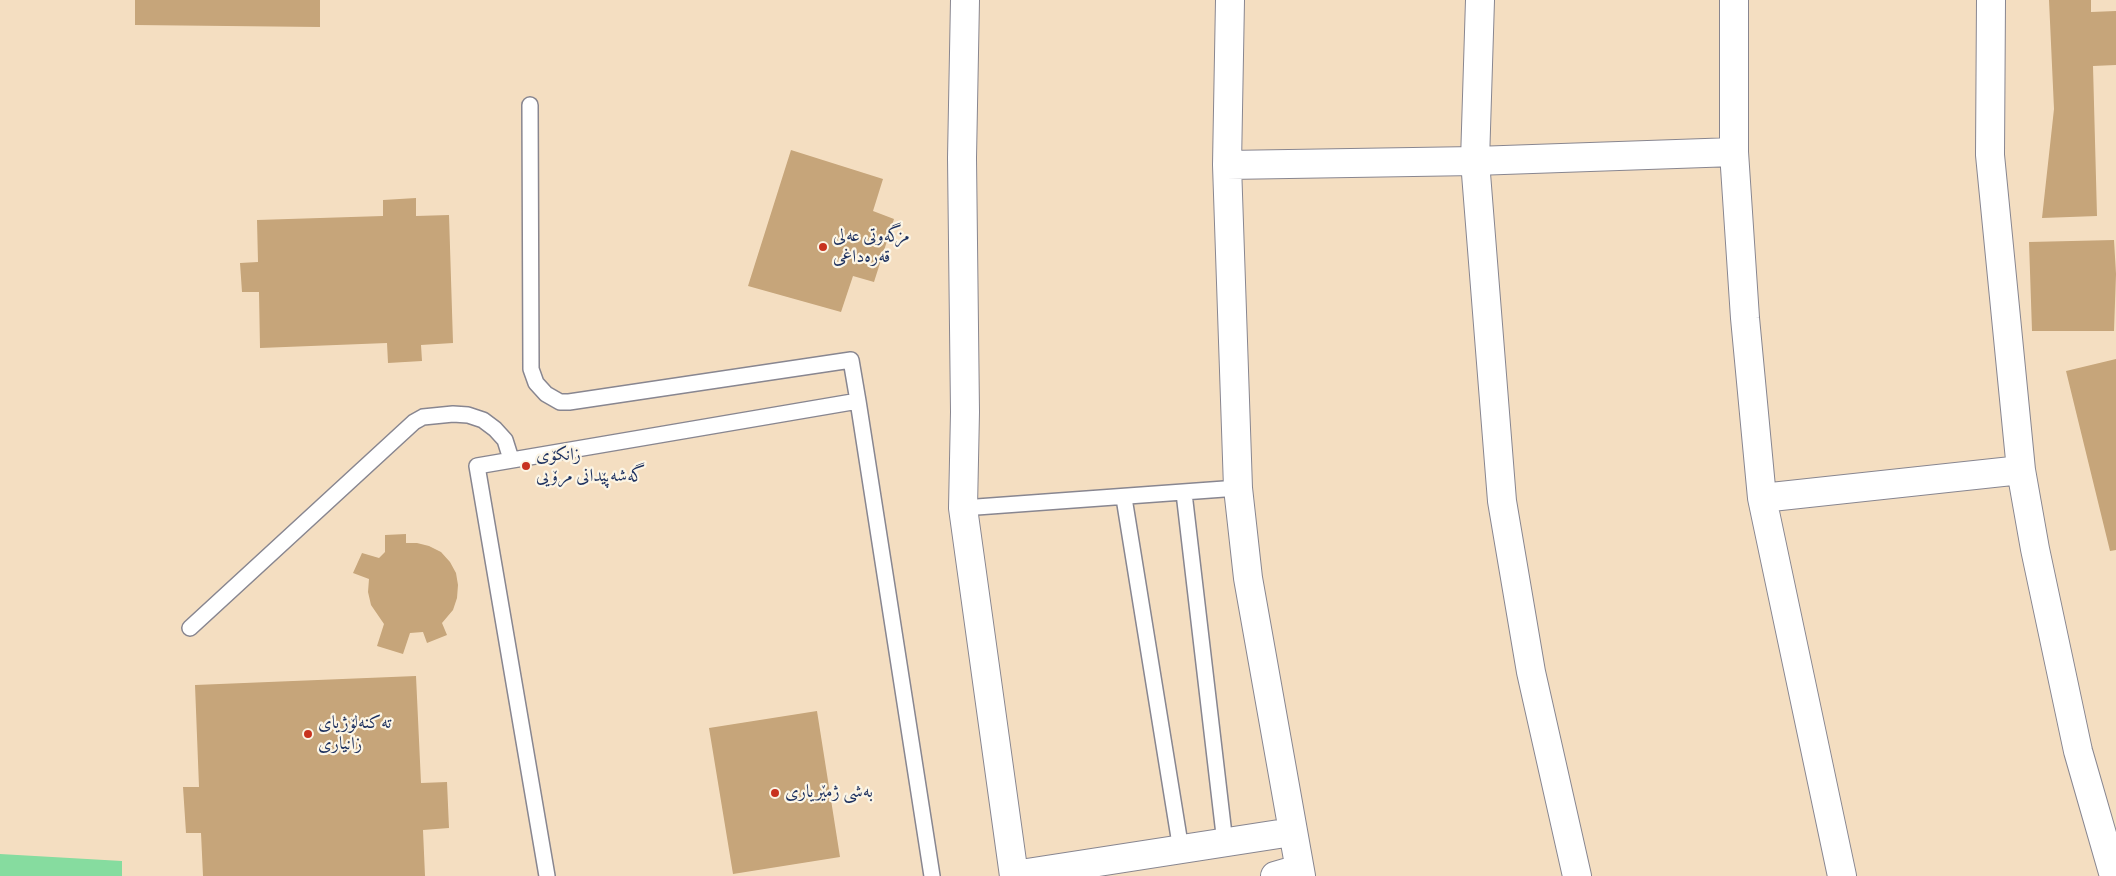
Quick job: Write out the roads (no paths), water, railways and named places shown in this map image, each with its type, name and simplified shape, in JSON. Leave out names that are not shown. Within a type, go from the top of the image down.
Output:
[{"type":"street","points":[[965,0],[962,158],[965,412],[963,508],[1014,876],[1292,832]]},
{"type":"street","points":[[1230,0],[1227,164],[1238,488],[1248,578],[1292,832],[1292,874]]},
{"type":"street","points":[[1480,0],[1476,160],[1502,501],[1531,672],[1576,876]]},
{"type":"street","points":[[1734,0],[1734,152],[1745,318],[1762,498],[1842,876]]},
{"type":"street","points":[[1991,0],[1990,155],[2021,470],[2035,549],[2078,751],[2114,876]]},
{"type":"street","points":[[1227,164],[1476,160],[1734,152]]},
{"type":"street","points":[[1762,498],[2021,470]]},
{"type":"lane","points":[[530,105],[531,369],[536,382],[546,394],[560,402],[569,402],[852,360],[932,876]]},
{"type":"lane","points":[[547,876],[478,466],[858,400]]},
{"type":"lane","points":[[190,628],[414,422],[423,417],[453,414],[468,415],[483,420],[505,440],[512,459]]},
{"type":"lane","points":[[963,508],[1124,498],[1238,488]]},
{"type":"lane","points":[[1184,493],[1225,843]]},
{"type":"lane","points":[[1124,498],[1181,850]]},
{"type":"place","name":"مزگەوتی عەلی قەرەداغی","points":[[823,247]]},
{"type":"place","name":"زانکۆی گه‌شه‌پێدانی مرۆیی","points":[[526,466]]},
{"type":"place","name":"ته‌کنه‌لۆژیای زانیاری","points":[[308,734]]},
{"type":"place","name":"بەشی ژمێریاری","points":[[775,793]]}]
